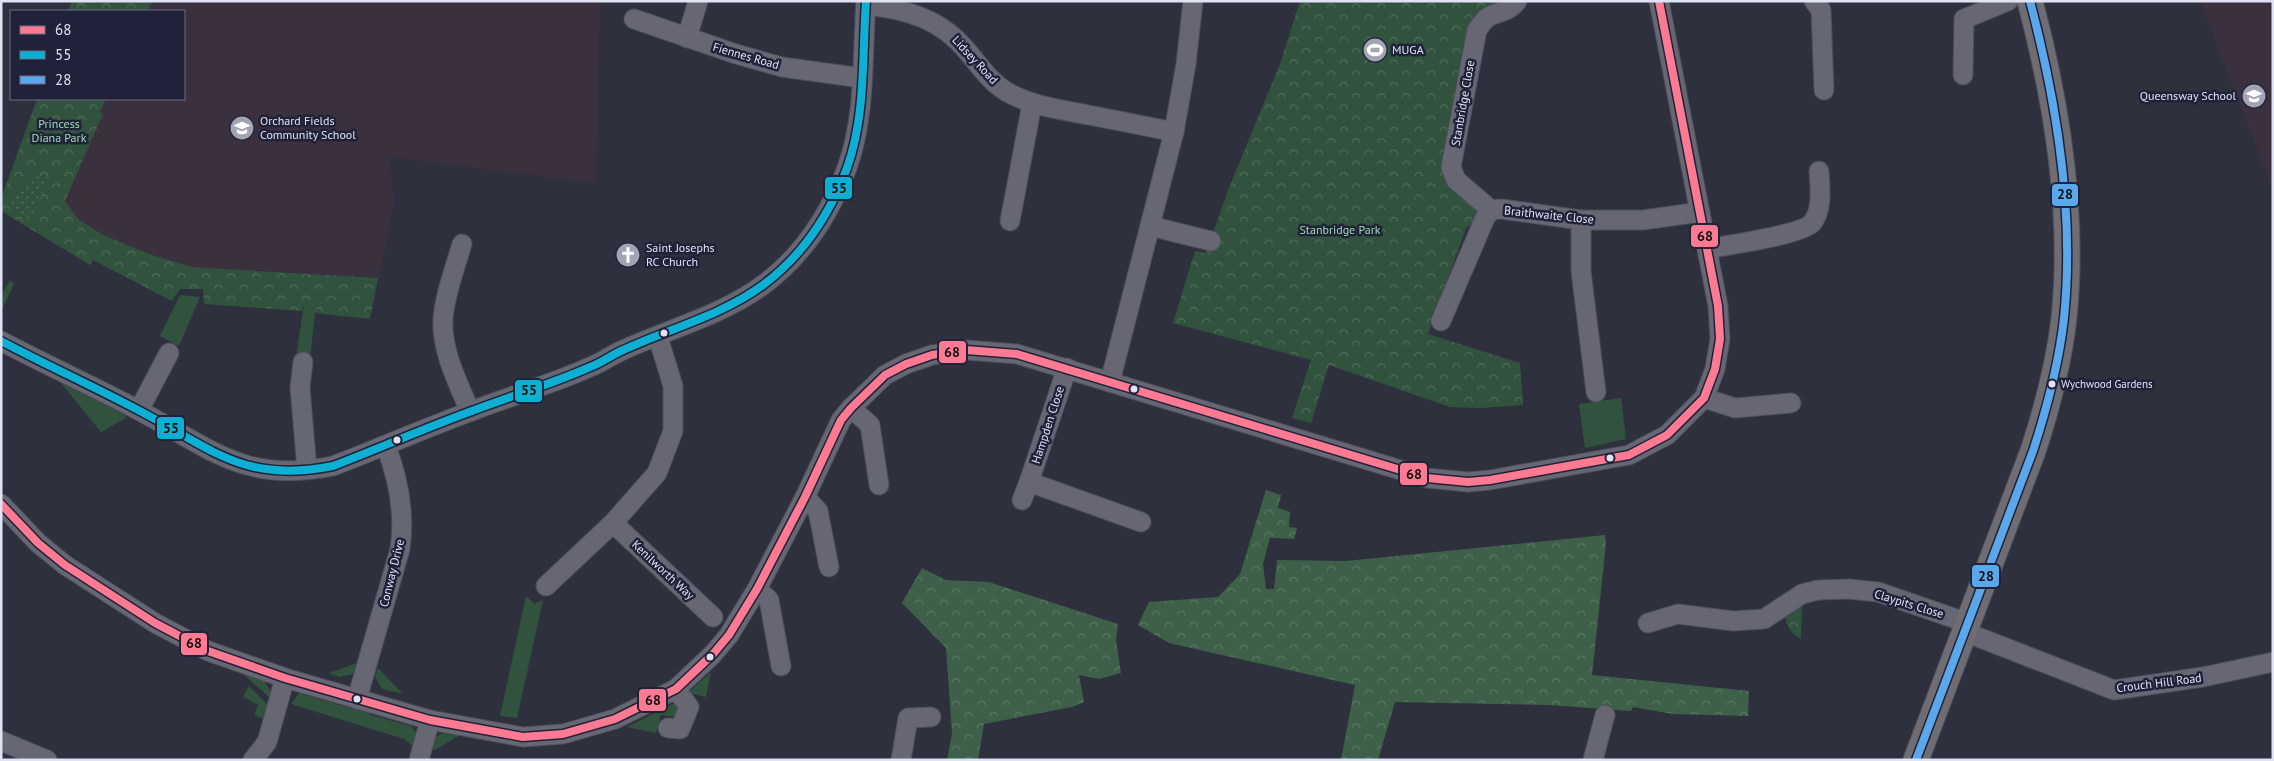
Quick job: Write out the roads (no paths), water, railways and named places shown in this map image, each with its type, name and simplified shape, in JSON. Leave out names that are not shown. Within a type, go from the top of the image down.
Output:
[{"type":"main road","points":[[1916,760],[2041,426],[2058,357],[2064,317],[2067,229],[2064,187],[2056,118],[2044,52],[2030,1]]},
{"type":"street","points":[[687,38],[698,1]]},
{"type":"street","points":[[1110,382],[1174,132],[1186,64],[1193,1]]},
{"type":"street","name":"Stanbridge Close","points":[[1491,210],[1456,180],[1451,167],[1477,30],[1488,17],[1513,7],[1517,1]]},
{"type":"street","points":[[1,504],[38,543],[65,565],[155,623],[208,650],[285,678],[430,720],[523,737],[563,734],[615,719],[676,689],[713,654],[729,635],[757,589],[805,497],[832,438],[850,408],[885,375],[906,364],[932,355],[966,350],[989,350],[1017,354],[1427,478],[1468,482],[1629,455],[1667,435],[1704,398],[1715,369],[1720,339],[1718,306],[1708,249],[1659,1]]},
{"type":"street","points":[[1814,1],[1821,10],[1824,90]]},
{"type":"street","points":[[1964,75],[1964,19],[2008,1]]},
{"type":"street","points":[[1,341],[139,410],[206,450],[247,466],[272,470],[333,466],[470,411],[590,367],[620,351],[658,337],[739,300],[770,279],[803,248],[821,222],[847,168],[859,116],[866,3]]},
{"type":"street","name":"Lidsey Road","points":[[866,3],[897,8],[938,24],[966,49],[992,81],[1006,91],[1032,104],[1174,132]]},
{"type":"street","name":"Fiennes Road","points":[[634,19],[687,38],[782,66],[862,78]]},
{"type":"street","points":[[1010,221],[1032,104]]},
{"type":"street","points":[[1708,249],[1797,231],[1811,224],[1818,210],[1820,171]]},
{"type":"street","name":"Braithwaite Close","points":[[1441,322],[1485,218],[1491,210],[1501,209],[1581,220],[1643,220],[1700,212]]},
{"type":"street","points":[[1581,220],[1581,271],[1596,392]]},
{"type":"street","points":[[1150,226],[1212,241]]},
{"type":"street","points":[[462,244],[443,320],[444,338],[455,377],[470,411]]},
{"type":"street","points":[[546,586],[613,523],[657,472],[673,431],[673,386],[658,337]]},
{"type":"street","points":[[139,410],[169,353]]},
{"type":"street","points":[[303,362],[300,388],[307,469]]},
{"type":"street","name":"Hampden Close","points":[[1022,500],[1067,368]]},
{"type":"street","points":[[1704,398],[1735,408],[1791,403]]},
{"type":"street","points":[[850,408],[870,425],[879,485]]},
{"type":"street","name":"Conway Drive","points":[[357,699],[400,549],[403,529],[394,466],[386,446]]},
{"type":"street","points":[[1029,482],[1141,522]]},
{"type":"street","points":[[805,497],[818,511],[829,567]]},
{"type":"street","name":"Kenilworth Way","points":[[613,523],[713,616]]},
{"type":"street","points":[[757,589],[769,600],[781,666]]},
{"type":"street","name":"Claypits Close","points":[[1648,623],[1678,614],[1734,621],[1764,619],[1802,594],[1818,590],[1849,589],[1878,592],[1966,628]]},
{"type":"street","name":"Crouch Hill Road","points":[[1966,628],[2114,690],[2203,678],[2273,662]]},
{"type":"street","points":[[253,760],[267,742],[285,678]]},
{"type":"street","points":[[668,728],[680,729],[689,707],[676,689]]},
{"type":"street","points":[[1593,760],[1605,715]]},
{"type":"street","points":[[901,760],[908,718],[931,717]]},
{"type":"street","points":[[419,760],[430,720]]},
{"type":"street","points":[[1,740],[47,760]]},
{"type":"place","name":"MUGA","points":[[1375,50]]},
{"type":"place","name":"Queensway School","points":[[2254,96]]},
{"type":"place","name":"Orchard Fields Community School","points":[[242,128]]},
{"type":"place","name":"Saint Josephs RC Church","points":[[628,255]]},
{"type":"place","name":"Wychwood Gardens","points":[[2052,384]]},
{"type":"park label","name":"Princess Diana Park","points":[[59,131]]},
{"type":"park label","name":"Stanbridge Park","points":[[1340,230]]}]
